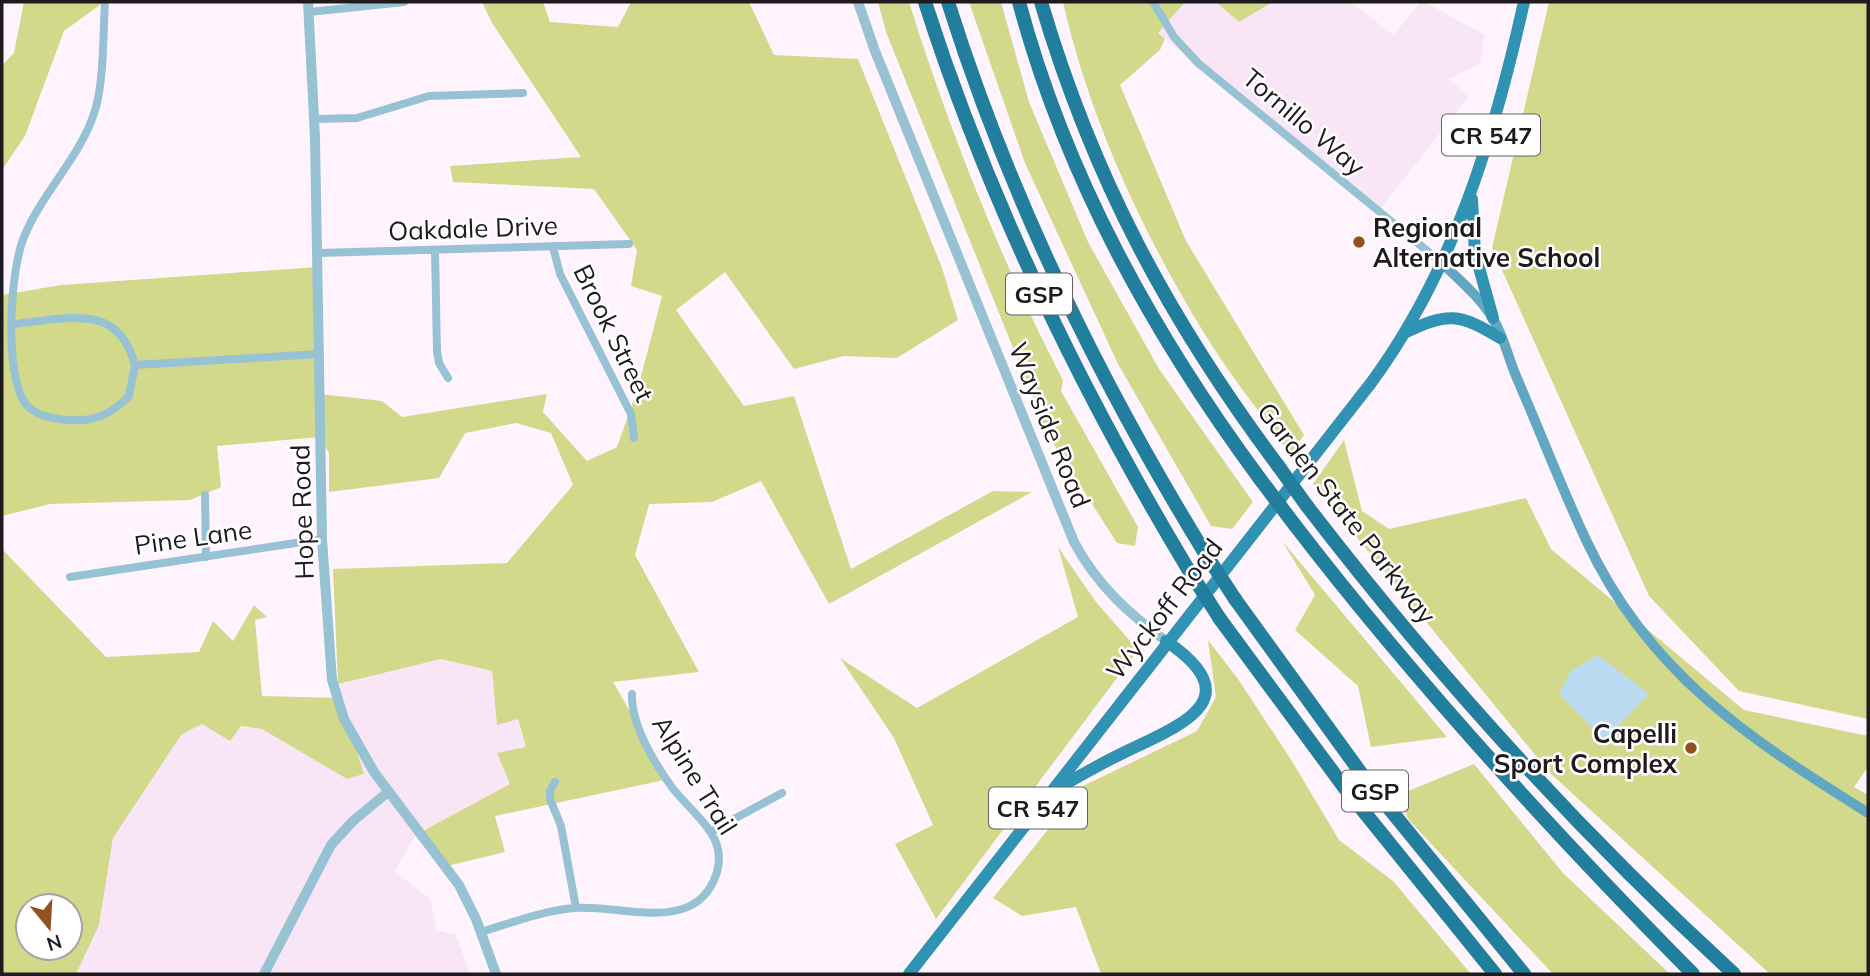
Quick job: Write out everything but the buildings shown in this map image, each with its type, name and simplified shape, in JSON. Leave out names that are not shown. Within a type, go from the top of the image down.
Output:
[{"type":"highway","name":"GSP","points":[[925,2],[978,153],[1056,330],[1122,457],[1220,619],[1344,787],[1495,974]]},
{"type":"highway","name":"GSP","points":[[948,2],[994,135],[1045,257],[1121,409],[1203,550],[1235,599],[1388,808],[1524,974]]},
{"type":"highway","name":"Garden State Parkway","points":[[1019,2],[1056,115],[1117,255],[1194,386],[1294,524],[1459,725],[1556,832],[1693,974]]},
{"type":"highway","name":"Garden State Parkway","points":[[1041,2],[1076,108],[1138,248],[1208,370],[1307,506],[1392,614],[1499,738],[1639,884],[1734,974]]},
{"type":"main road","name":"CR 547","points":[[1442,263],[1472,196],[1500,105],[1524,2]]},
{"type":"main road","points":[[1472,196],[1475,253],[1500,338],[1587,541],[1633,619],[1684,678],[1726,718],[1766,749],[1868,813]]},
{"type":"main road","name":"Wyckoff Road","points":[[909,974],[1371,383],[1404,333],[1442,263]]},
{"type":"main road","points":[[1442,263],[1474,294],[1493,318]]},
{"type":"main road","points":[[1404,333],[1450,317],[1468,320],[1500,338]]},
{"type":"main road","points":[[1048,795],[1099,765],[1184,724],[1196,713],[1204,696],[1201,673],[1192,659],[1167,641]]},
{"type":"street","points":[[12,324],[79,319],[110,324],[126,337],[135,365],[130,396],[105,416],[78,421],[49,418],[26,404],[16,378],[12,324],[15,265],[24,235],[79,143],[96,106],[105,2]]},
{"type":"street","points":[[308,7],[404,2]]},
{"type":"street","name":"Wayside Road","points":[[858,2],[879,63],[1074,542],[1094,575],[1111,596],[1167,641]]},
{"type":"street","name":"Tornillo Way","points":[[1153,2],[1174,37],[1198,62],[1442,263]]},
{"type":"street","name":"Hope Road","points":[[308,7],[318,253],[322,539],[332,680],[344,719],[356,743],[388,792],[448,868],[481,932],[496,974]]},
{"type":"street","points":[[314,119],[357,118],[429,96],[523,93]]},
{"type":"street","name":"Oakdale Drive","points":[[318,253],[629,244]]},
{"type":"street","name":"Brook Street","points":[[553,247],[560,274],[631,414],[634,438]]},
{"type":"street","points":[[435,250],[437,351],[439,363],[448,378]]},
{"type":"street","points":[[135,365],[320,354]]},
{"type":"street","points":[[205,495],[206,556]]},
{"type":"street","name":"Pine Lane","points":[[70,577],[322,539]]},
{"type":"street","name":"Alpine Trail","points":[[481,932],[544,913],[576,908],[658,913],[688,908],[708,892],[718,871],[719,854],[712,831],[666,779],[634,716],[632,694]]},
{"type":"street","points":[[555,782],[550,791],[550,799],[561,826],[576,908]]},
{"type":"street","points":[[264,974],[331,845],[353,821],[388,792]]},
{"type":"street","points":[[712,831],[782,793]]},
{"type":"shaded area","points":[[1185,2],[1216,2],[1239,22],[1273,2],[1351,2],[1393,35],[1421,2],[1425,2],[1485,35],[1480,64],[1449,79],[1469,96],[1378,212],[1158,33]]},
{"type":"shaded area","points":[[441,659],[492,671],[497,725],[517,718],[526,747],[510,784],[416,835],[395,871],[430,899],[437,930],[456,935],[470,974],[76,974],[84,962],[99,925],[113,838],[181,735],[202,724],[262,729],[347,779],[364,775],[338,684]]},
{"type":"green space","points":[[24,2],[104,2],[64,31],[25,136],[2,170],[2,65],[14,53]]},
{"type":"green space","points":[[482,2],[543,2],[550,22],[618,27],[631,2],[749,2],[774,55],[858,59],[942,268],[958,320],[897,358],[844,356],[794,369],[725,272],[676,310],[744,406],[794,396],[851,569],[993,491],[1032,492],[829,604],[761,481],[712,502],[649,504],[635,555],[699,672],[613,682],[669,779],[495,816],[505,852],[447,866],[421,832],[510,784],[497,753],[526,747],[518,719],[497,725],[492,671],[441,659],[338,684],[333,569],[507,563],[573,485],[551,433],[516,423],[465,433],[439,478],[329,492],[329,453],[320,437],[217,446],[221,487],[190,500],[50,504],[2,516],[2,295],[61,285],[318,267],[320,394],[382,401],[402,417],[547,394],[543,412],[587,461],[617,447],[638,388],[662,296],[631,286],[637,250],[594,189],[453,182],[450,166],[581,157],[492,23]]},
{"type":"green space","points":[[878,2],[909,2],[959,147],[997,242],[1063,380],[1061,391],[1138,527],[1135,546],[1117,543],[1048,435],[886,32]]},
{"type":"green space","points":[[969,2],[1001,2],[1029,102],[1088,242],[1159,369],[1253,502],[1232,529],[1211,526],[1118,364],[1025,163]]},
{"type":"green space","points":[[1063,2],[1185,2],[1158,33],[1165,39],[1160,50],[1120,85],[1186,241],[1304,435],[1290,454],[1204,333],[1159,255],[1103,131],[1087,88]]},
{"type":"green space","points":[[1216,2],[1273,2],[1239,22]]},
{"type":"green space","points":[[1549,2],[1868,2],[1868,719],[1739,691],[1649,596],[1492,248]]},
{"type":"green space","name":"Capelli Sport Complex","points":[[1344,440],[1362,511],[1389,529],[1526,498],[1551,549],[1744,710],[1868,736],[1868,767],[1854,787],[1868,795],[1868,974],[1770,974],[1550,773],[1313,484]]},
{"type":"green space","points":[[1282,541],[1447,737],[1371,747],[1358,686],[1295,630],[1315,595]]},
{"type":"green space","points":[[1058,547],[1096,602],[1138,650],[936,919],[895,844],[933,825],[894,738],[840,658],[917,708],[1078,617]]},
{"type":"green space","points":[[2,549],[106,657],[199,652],[213,621],[233,641],[254,605],[267,617],[255,620],[262,696],[340,698],[364,774],[347,779],[262,729],[241,726],[230,741],[202,724],[181,735],[113,838],[99,925],[84,957],[84,892],[14,892],[14,962],[82,962],[76,974],[2,974]]},
{"type":"green space","points":[[1208,640],[1238,679],[1290,758],[1339,840],[1393,881],[1471,974],[1101,974],[1076,907],[1022,916],[993,898],[1083,786],[1197,731],[1216,697]]},
{"type":"green space","points":[[1474,764],[1563,873],[1670,974],[1553,974],[1408,819],[1401,794]]},
{"type":"water","points":[[1598,655],[1649,694],[1604,740],[1559,694],[1571,671]]},
{"type":"place","name":"Regional Alternative School","points":[[1359,242]]},
{"type":"place","name":"Capelli Sport Complex","points":[[1691,748]]}]
